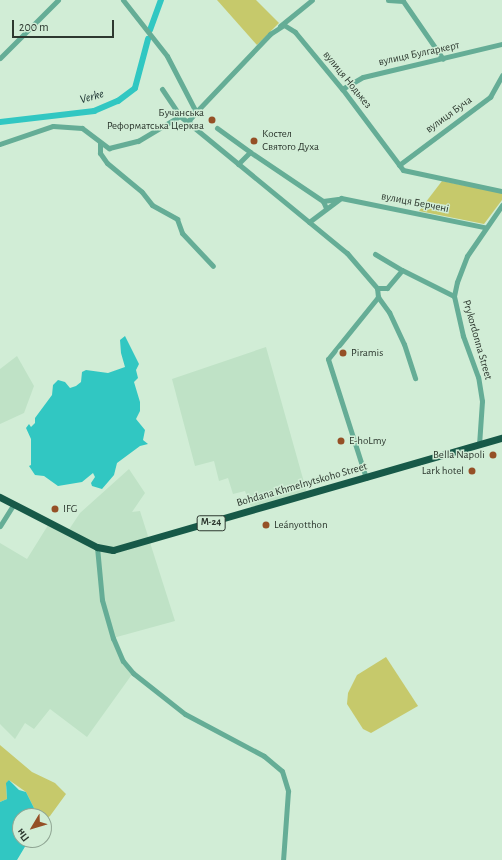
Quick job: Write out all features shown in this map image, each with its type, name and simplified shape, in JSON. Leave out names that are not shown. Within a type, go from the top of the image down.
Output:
[{"type":"highway","name":"Bohdana Khmelnytskoho Street","points":[[0,497],[97,547],[107,550],[120,550],[502,438]]},
{"type":"street","points":[[0,58],[58,0]]},
{"type":"street","points":[[123,0],[167,56],[196,112]]},
{"type":"street","points":[[190,124],[189,120],[196,112],[279,26],[312,0]]},
{"type":"street","points":[[388,0],[404,0],[443,59]]},
{"type":"street","name":"вулиця Нодькез","points":[[279,26],[287,26],[294,32],[342,89],[399,165],[406,172],[502,191]]},
{"type":"street","name":"вулиця Булгаркерт","points":[[342,89],[363,77],[502,44]]},
{"type":"street","name":"вулиця Буча","points":[[399,165],[490,97],[502,74]]},
{"type":"street","points":[[162,88],[180,116],[347,253],[377,288],[378,297],[389,312],[404,344],[415,378]]},
{"type":"street","points":[[0,144],[53,126],[82,128],[100,143],[109,148],[138,141],[180,116]]},
{"type":"street","points":[[218,128],[250,152],[323,201],[326,208]]},
{"type":"street","points":[[100,143],[100,153],[107,163],[142,192],[152,205],[177,219],[182,233],[213,266]]},
{"type":"street","points":[[238,164],[250,152]]},
{"type":"street","points":[[308,222],[341,198]]},
{"type":"street","name":"вулиця Берчені","points":[[323,201],[341,198],[484,227]]},
{"type":"street","name":"Prykordonna Street","points":[[479,445],[482,401],[478,377],[463,336],[454,296],[457,282],[467,256],[484,227],[502,205]]},
{"type":"street","points":[[375,254],[402,270],[454,296]]},
{"type":"street","points":[[377,288],[388,288],[402,270]]},
{"type":"street","points":[[366,478],[328,359],[378,297]]},
{"type":"street","points":[[0,526],[14,504]]},
{"type":"street","points":[[97,547],[102,600],[113,638],[123,661],[133,673],[185,714],[264,756],[282,771],[288,791],[283,860]]},
{"type":"shaded area","points":[[266,347],[307,493],[252,510],[245,491],[233,494],[228,478],[219,481],[214,461],[195,466],[172,379]]},
{"type":"shaded area","points":[[17,356],[34,386],[24,413],[0,424],[0,369]]},
{"type":"shaded area","points":[[129,469],[145,493],[132,512],[140,511],[175,621],[113,638],[133,673],[87,737],[50,709],[34,729],[25,723],[15,739],[0,724],[0,543],[27,559],[50,522],[68,531],[80,513]]},
{"type":"green space","points":[[217,0],[256,0],[279,23],[257,45]]},
{"type":"green space","points":[[442,181],[502,193],[502,200],[484,224],[419,211]]},
{"type":"green space","points":[[386,657],[418,706],[371,733],[363,729],[347,704],[348,693],[357,675]]},
{"type":"green space","points":[[0,745],[32,772],[55,783],[66,794],[52,813],[52,808],[34,808],[26,792],[9,780],[6,786],[7,799],[0,802]]},
{"type":"water","points":[[125,336],[139,364],[136,370],[138,378],[134,382],[140,402],[140,411],[136,419],[145,430],[143,440],[148,444],[140,446],[117,463],[114,475],[102,489],[92,486],[91,483],[95,477],[93,473],[82,482],[58,486],[44,476],[35,475],[29,466],[31,465],[31,439],[26,428],[29,424],[31,427],[35,423],[35,418],[52,395],[53,385],[58,380],[65,382],[70,388],[81,382],[82,372],[86,370],[108,373],[125,367],[121,353],[120,340]]},
{"type":"water","points":[[9,780],[19,790],[26,792],[34,808],[12,808],[12,848],[24,848],[17,860],[0,860],[0,802],[7,799],[6,783]]},
{"type":"waterway","name":"Verke","points":[[150,30],[161,0]]},
{"type":"waterway","name":"Verke","points":[[0,122],[94,111],[118,101],[135,88],[148,39]]},
{"type":"place","name":"Бучанська Реформатська Церква","points":[[212,120]]},
{"type":"place","name":"Костел Святого Духа","points":[[254,141]]},
{"type":"place","name":"Piramis","points":[[343,353]]},
{"type":"place","name":"E-hoLmy","points":[[341,441]]},
{"type":"place","name":"Bella Napoli","points":[[493,455]]},
{"type":"place","name":"Lark hotel","points":[[472,471]]},
{"type":"place","name":"IFG","points":[[55,509]]},
{"type":"place","name":"Leányotthon","points":[[266,525]]}]
